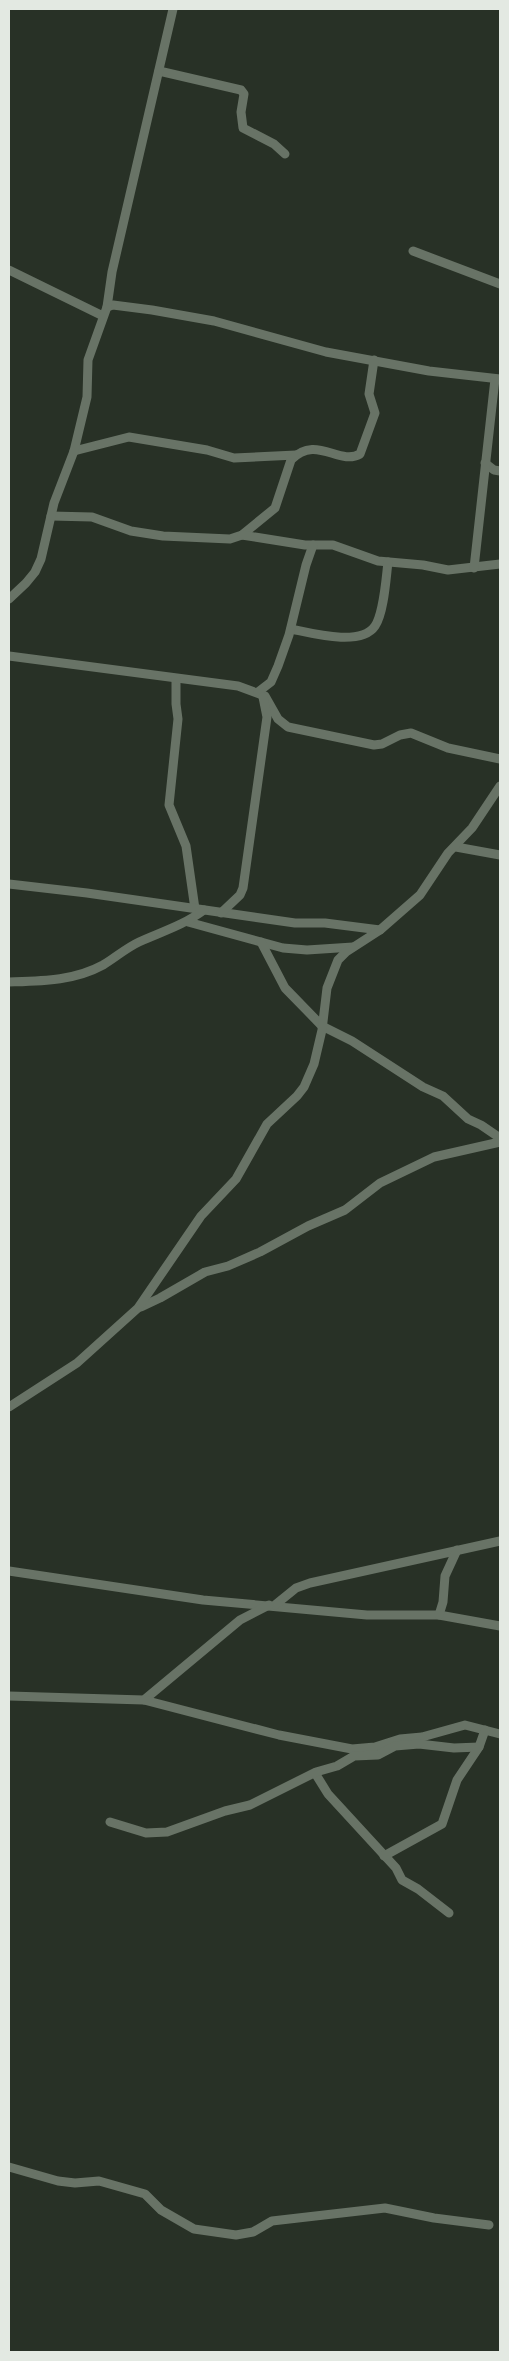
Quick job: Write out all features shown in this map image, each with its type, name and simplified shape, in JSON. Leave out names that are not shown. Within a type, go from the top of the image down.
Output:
[{"type":"street","points":[[9,599],[15,595],[35,572],[41,559],[54,503],[74,451],[86,397],[88,360],[107,307],[112,272],[173,9]]},
{"type":"street","points":[[159,71],[243,91],[244,100],[241,112],[243,128],[274,144],[285,154]]},
{"type":"street","points":[[413,251],[500,284]]},
{"type":"street","points":[[9,270],[103,316]]},
{"type":"street","points":[[107,307],[113,305],[132,307],[214,321],[291,344],[429,371],[498,379],[485,463],[474,568]]},
{"type":"street","points":[[74,451],[129,437],[198,449],[234,458],[296,456],[316,449],[352,458],[360,454],[375,413],[369,394],[374,360]]},
{"type":"street","points":[[242,536],[275,508],[289,467],[296,456]]},
{"type":"street","points":[[485,463],[494,470],[500,471]]},
{"type":"street","points":[[51,516],[92,517],[131,530],[163,536],[216,540],[242,536],[313,545],[333,545],[367,558],[448,570],[500,564]]},
{"type":"street","points":[[260,693],[271,682],[291,629],[306,565],[313,545]]},
{"type":"street","points":[[291,629],[332,637],[356,636],[372,630],[378,620],[384,598],[388,562]]},
{"type":"street","points":[[9,656],[238,686],[260,693],[271,704],[282,724],[288,728],[374,746],[400,735],[411,733],[448,748],[500,759]]},
{"type":"street","points":[[176,679],[178,718],[169,805],[186,846],[200,910]]},
{"type":"street","points":[[221,913],[240,895],[243,888],[266,717],[260,693]]},
{"type":"street","points":[[9,1407],[77,1363],[138,1308],[201,1216],[236,1179],[267,1124],[304,1087],[314,1064],[327,988],[338,960],[353,947],[380,930],[420,895],[448,853],[456,847],[472,828],[500,786]]},
{"type":"street","points":[[456,847],[500,855]]},
{"type":"street","points":[[9,884],[87,892],[295,923],[325,923],[380,930]]},
{"type":"street","points":[[9,982],[49,981],[88,971],[102,965],[136,943],[188,922],[200,910]]},
{"type":"street","points":[[188,922],[293,949],[353,947]]},
{"type":"street","points":[[261,942],[286,988],[322,1026],[352,1041],[423,1087],[443,1096],[468,1119],[500,1138]]},
{"type":"street","points":[[138,1308],[160,1298],[205,1272],[228,1266],[260,1252],[308,1226],[345,1210],[380,1183],[434,1157],[500,1142]]},
{"type":"street","points":[[144,1700],[240,1620],[273,1605],[296,1588],[310,1583],[500,1541]]},
{"type":"street","points":[[439,1614],[443,1602],[445,1576],[457,1550]]},
{"type":"street","points":[[9,1571],[203,1600],[367,1614],[439,1614],[500,1626]]},
{"type":"street","points":[[9,1696],[144,1700],[279,1735],[361,1750],[465,1725],[500,1734]]},
{"type":"street","points":[[384,1856],[442,1824],[457,1780],[479,1747],[485,1730]]},
{"type":"street","points":[[110,1822],[146,1833],[167,1832],[225,1811],[250,1805],[315,1773],[337,1766],[354,1756],[378,1755],[395,1746],[419,1744],[454,1748],[479,1747]]},
{"type":"street","points":[[315,1773],[328,1794],[396,1868],[402,1880],[418,1889],[449,1913]]},
{"type":"street","points":[[9,2167],[58,2181],[75,2183],[99,2181],[145,2194],[161,2210],[194,2229],[236,2235],[253,2232],[272,2221],[385,2208],[434,2218],[489,2225]]}]
